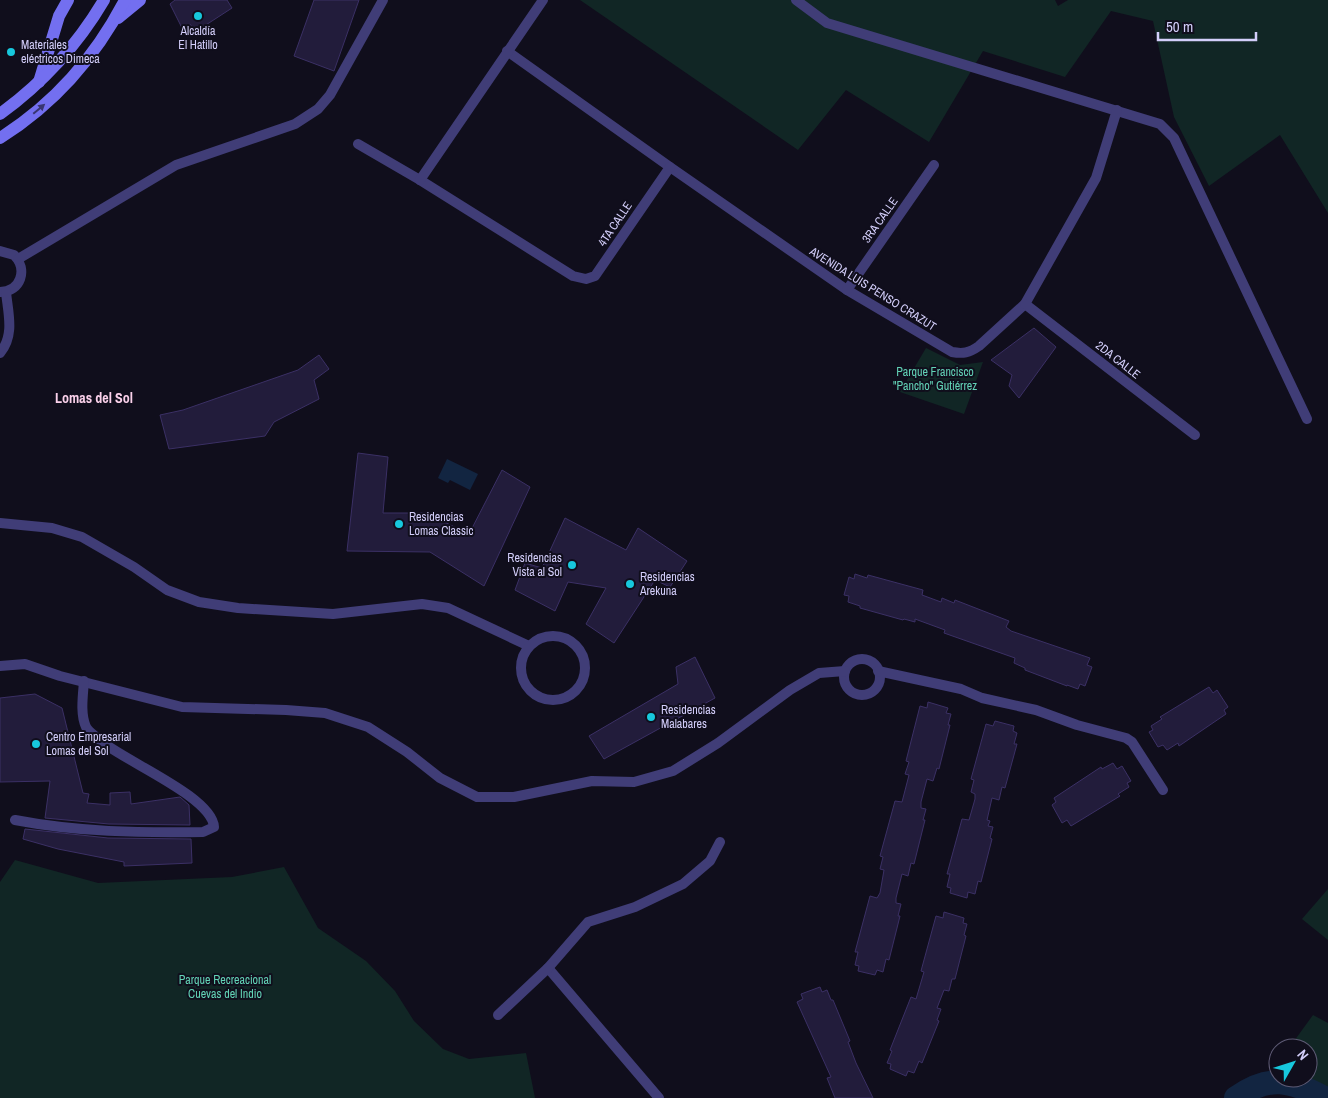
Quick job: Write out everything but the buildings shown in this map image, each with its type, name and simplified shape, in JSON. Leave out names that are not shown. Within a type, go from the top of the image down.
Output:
[{"type":"main road","points":[[39,83],[58,16],[68,0]]},
{"type":"main road","points":[[0,114],[39,83],[71,50],[104,0]]},
{"type":"main road","points":[[0,138],[62,89],[82,67],[113,22],[124,0]]},
{"type":"main road","points":[[113,22],[140,0]]},
{"type":"street","points":[[18,259],[176,165],[295,124],[312,114],[334,88],[383,0]]},
{"type":"street","points":[[358,144],[420,180],[542,0]]},
{"type":"street","points":[[796,0],[827,23],[1160,124],[1174,138],[1307,419]]},
{"type":"street","name":"AVENIDA LUIS PENSO CRAZUT","points":[[507,51],[847,290],[952,352],[961,354],[971,352],[979,346],[1025,304],[1096,178],[1117,110]]},
{"type":"street","name":"3RA CALLE","points":[[847,290],[934,165]]},
{"type":"street","name":"4TA CALLE","points":[[420,180],[573,276],[586,279],[595,276],[670,167]]},
{"type":"street","points":[[0,251],[9,252],[18,259],[22,275],[16,286],[3,292],[10,331],[6,346],[0,353]]},
{"type":"street","name":"2DA CALLE","points":[[1025,304],[1195,435]]},
{"type":"street","points":[[0,523],[52,528],[82,537],[134,567],[167,590],[199,602],[238,608],[334,614],[422,604],[448,608],[529,646]]},
{"type":"street","points":[[548,636],[559,636],[574,643],[583,656],[586,667],[580,687],[569,697],[562,700],[542,699],[532,693],[521,676],[520,665],[529,646],[538,639],[548,636]]},
{"type":"street","points":[[863,659],[874,664],[878,671],[878,685],[870,694],[858,695],[848,688],[845,683],[845,671],[852,662],[863,659]]},
{"type":"street","points":[[0,666],[25,664],[182,707],[286,710],[325,714],[368,727],[407,752],[440,778],[477,797],[514,797],[592,781],[634,782],[673,770],[718,743],[790,690],[819,673],[845,671]]},
{"type":"street","points":[[878,671],[961,689],[982,698],[1036,710],[1085,727],[1126,738],[1132,742],[1163,790]]},
{"type":"street","points":[[15,820],[54,827],[94,831],[196,832],[214,827],[214,821],[200,804],[104,744],[86,728],[83,706],[84,681]]},
{"type":"street","points":[[498,1015],[548,968],[588,922],[644,904],[683,884],[710,861],[720,842]]},
{"type":"street","points":[[548,968],[659,1098]]},
{"type":"green space","points":[[580,0],[1055,0],[1058,6],[1068,0],[1328,0],[1328,213],[1280,135],[1209,186],[1174,117],[1153,21],[1111,11],[1065,77],[983,51],[929,142],[846,90],[798,150]]},
{"type":"green space","name":"Parque Francisco \"Pancho\" Gutiérrez","points":[[926,348],[960,365],[983,362],[964,414],[900,392]]},
{"type":"green space","name":"Parque Recreacional Cuevas del Indio","points":[[15,860],[98,883],[232,877],[284,867],[318,928],[366,961],[395,991],[414,1021],[443,1049],[469,1059],[526,1053],[535,1098],[0,1098],[0,882]]},
{"type":"green space","points":[[1328,889],[1328,940],[1302,919]]},
{"type":"green space","points":[[1313,1015],[1328,1023],[1328,1098],[1298,1098],[1288,1088],[1318,1088],[1318,1038],[1296,1038]]},
{"type":"water","points":[[447,459],[478,474],[470,490],[450,480],[448,483],[438,478]]},
{"type":"waterway","points":[[1236,1098],[1259,1085],[1280,1082],[1301,1087],[1324,1098]]},
{"type":"place","name":"Alcaldía El Hatillo","points":[[198,16]]},
{"type":"place","name":"Materiales eléctricos Dimeca","points":[[11,52]]},
{"type":"place","name":"Residencias Lomas Classic","points":[[399,524]]},
{"type":"place","name":"Residencias Vista al Sol","points":[[572,565]]},
{"type":"place","name":"Residencias Arekuna","points":[[630,584]]},
{"type":"place","name":"Residencias Malabares","points":[[651,717]]},
{"type":"place","name":"Centro Empresarial Lomas del Sol","points":[[36,744]]},
{"type":"district","name":"Lomas del Sol","points":[[94,398]]}]
